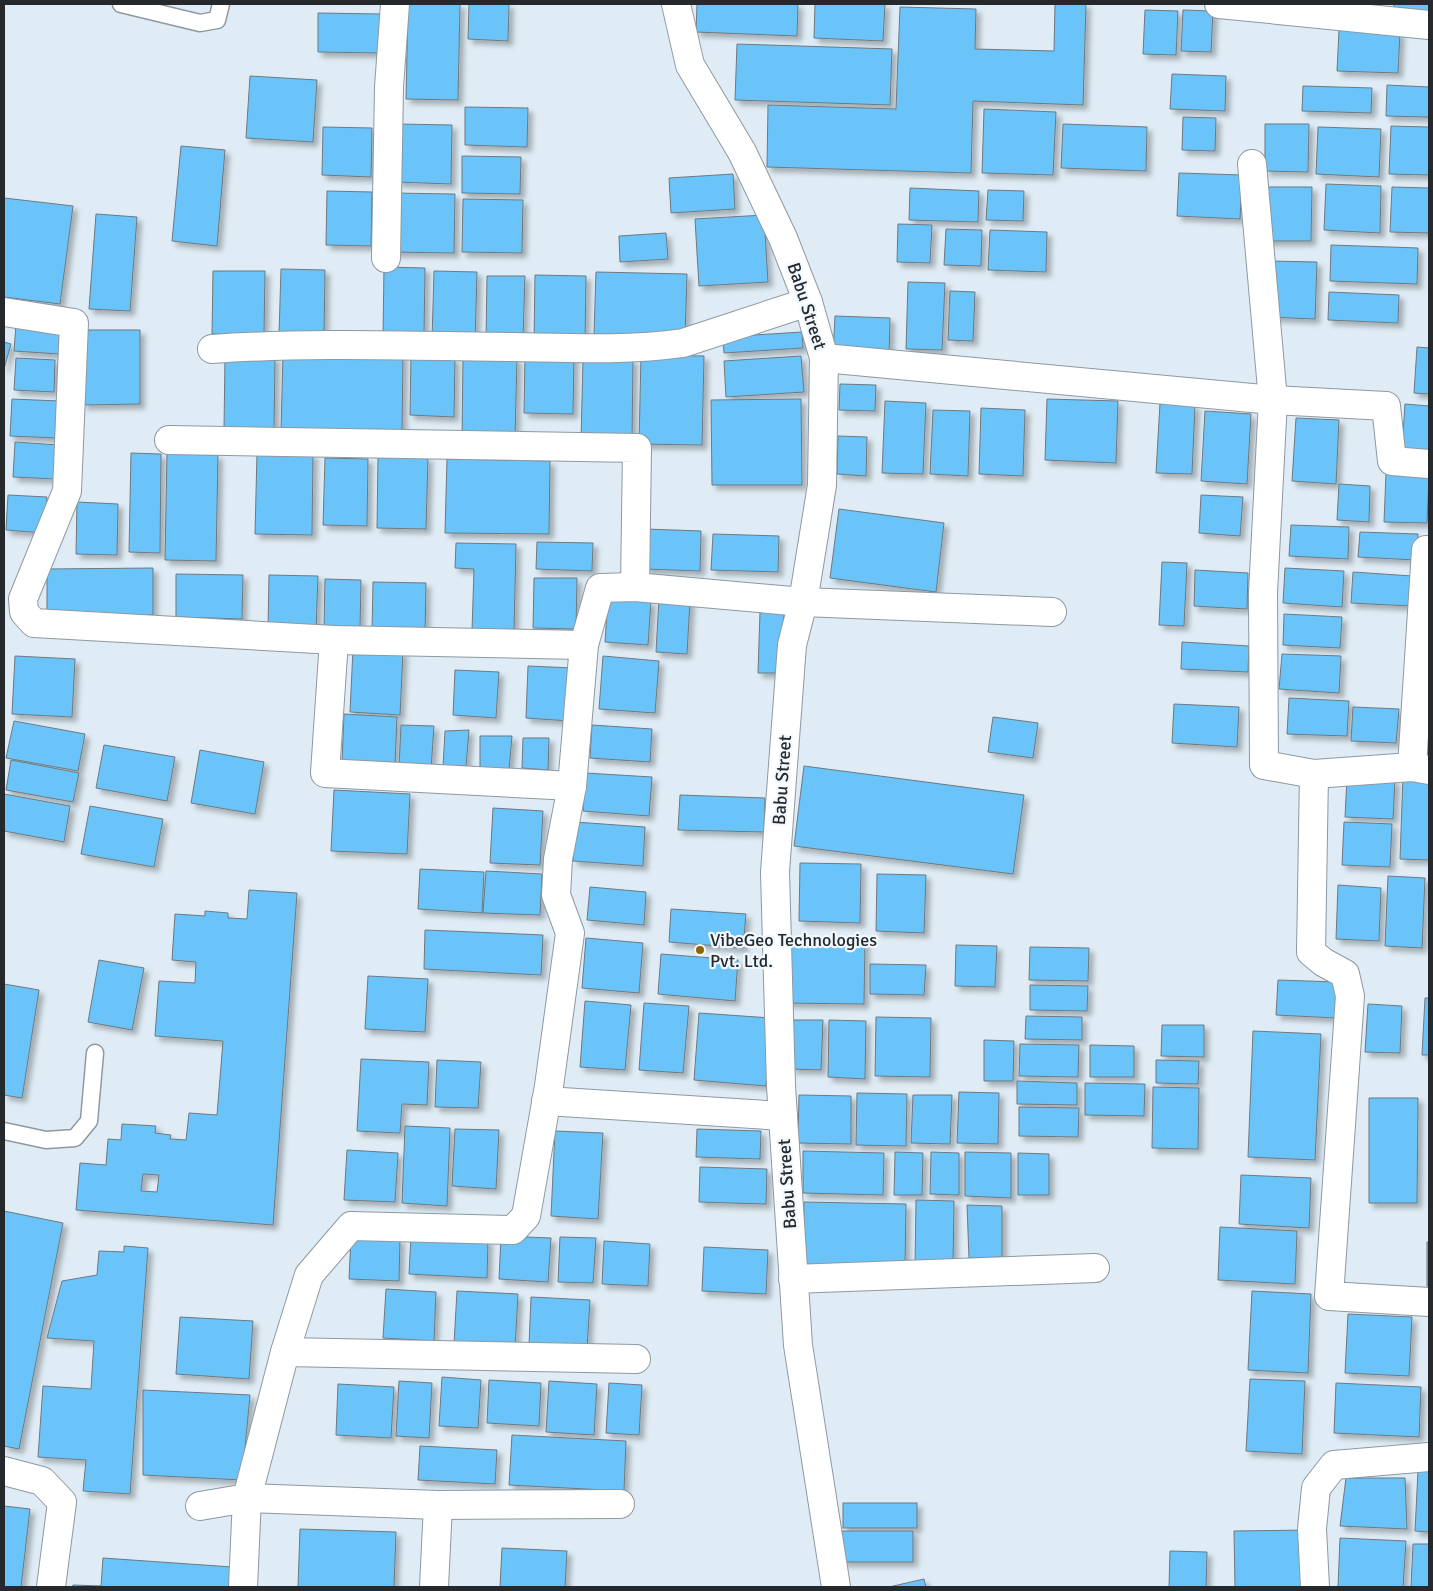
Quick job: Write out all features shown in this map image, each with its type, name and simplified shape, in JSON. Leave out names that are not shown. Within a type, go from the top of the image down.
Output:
[{"type":"street","points":[[386,258],[388,87],[394,4]]},
{"type":"street","name":"Babu Street","points":[[676,4],[690,64],[742,152],[783,238],[808,302],[824,358],[822,485],[803,602],[792,645],[775,872],[783,1116],[798,1345],[836,1587]]},
{"type":"street","points":[[1219,4],[1429,25]]},
{"type":"street","points":[[1252,164],[1273,400],[1263,593],[1264,765],[1314,774],[1421,768],[1426,550]]},
{"type":"street","points":[[212,349],[282,344],[592,348],[666,345],[683,343],[808,302]]},
{"type":"street","points":[[4,312],[74,323],[67,491],[23,599],[24,612],[34,623],[334,640],[584,645]]},
{"type":"street","points":[[824,358],[1273,400],[1386,406],[1392,461],[1429,464]]},
{"type":"street","points":[[169,440],[637,448],[634,587]]},
{"type":"street","points":[[243,1587],[246,1498],[285,1352],[309,1275],[351,1226],[513,1230],[526,1216],[546,1101],[570,933],[556,895],[558,859],[572,786],[584,645],[600,588],[634,587],[803,602],[1052,612]]},
{"type":"street","points":[[334,640],[325,773],[572,786]]},
{"type":"street","points":[[1314,774],[1311,952],[1323,962],[1345,974],[1350,996],[1329,1296],[1429,1302]]},
{"type":"street","points":[[546,1101],[783,1116]]},
{"type":"street","points":[[793,1279],[1095,1268]]},
{"type":"street","points":[[285,1352],[636,1359]]},
{"type":"street","points":[[1315,1587],[1312,1529],[1316,1488],[1334,1465],[1429,1456]]},
{"type":"street","points":[[4,1471],[42,1481],[62,1502],[51,1587]]},
{"type":"street","points":[[200,1506],[246,1498],[438,1505],[620,1504]]},
{"type":"street","points":[[434,1587],[438,1505]]},
{"type":"lane","points":[[121,4],[200,23],[217,20],[221,4]]},
{"type":"lane","points":[[4,1131],[46,1140],[75,1138],[89,1120],[95,1053]]},
{"type":"building","points":[[408,4],[460,4],[458,100],[406,99]]},
{"type":"building","points":[[469,4],[509,4],[508,41],[468,39]]},
{"type":"building","points":[[697,4],[798,4],[797,36],[696,32]]},
{"type":"building","points":[[815,4],[885,4],[883,41],[814,38]]},
{"type":"building","points":[[1055,4],[1086,4],[1083,105],[973,101],[971,173],[767,167],[768,105],[896,109],[900,7],[976,9],[975,49],[1054,51]]},
{"type":"building","points":[[1394,4],[1429,4],[1429,20],[1393,19]]},
{"type":"building","points":[[1145,10],[1178,11],[1176,55],[1143,54]]},
{"type":"building","points":[[1183,10],[1213,11],[1211,52],[1181,51]]},
{"type":"building","points":[[318,13],[381,14],[381,53],[318,52]]},
{"type":"building","points":[[1339,30],[1400,32],[1398,73],[1337,71]]},
{"type":"building","points":[[737,44],[892,49],[890,105],[735,100]]},
{"type":"building","points":[[1172,74],[1226,76],[1225,111],[1170,109]]},
{"type":"building","points":[[250,76],[317,80],[313,142],[246,138]]},
{"type":"building","points":[[1387,85],[1429,87],[1429,117],[1386,116]]},
{"type":"building","points":[[1303,86],[1372,88],[1371,113],[1302,111]]},
{"type":"building","points":[[465,107],[528,108],[527,147],[465,145]]},
{"type":"building","points":[[984,109],[1056,112],[1053,175],[982,173]]},
{"type":"building","points":[[1183,117],[1216,118],[1215,151],[1182,150]]},
{"type":"building","points":[[398,124],[452,125],[451,184],[397,182]]},
{"type":"building","points":[[1063,124],[1147,127],[1146,171],[1061,168]]},
{"type":"building","points":[[1265,124],[1309,124],[1308,172],[1265,171]]},
{"type":"building","points":[[1391,126],[1429,127],[1429,175],[1389,174]]},
{"type":"building","points":[[323,127],[372,128],[371,177],[322,175]]},
{"type":"building","points":[[1318,127],[1381,129],[1379,177],[1316,174]]},
{"type":"building","points":[[181,146],[225,150],[217,246],[172,241]]},
{"type":"building","points":[[462,156],[521,157],[520,194],[462,193]]},
{"type":"building","points":[[1179,173],[1242,175],[1240,219],[1177,216]]},
{"type":"building","points":[[733,174],[735,209],[671,213],[669,178]]},
{"type":"building","points":[[1326,184],[1381,186],[1380,233],[1324,230]]},
{"type":"building","points":[[1261,187],[1312,187],[1311,241],[1261,241]]},
{"type":"building","points":[[1392,187],[1429,188],[1429,233],[1390,232]]},
{"type":"building","points":[[910,188],[979,191],[978,222],[909,220]]},
{"type":"building","points":[[988,190],[1024,191],[1023,221],[986,220]]},
{"type":"building","points":[[327,191],[372,192],[371,246],[326,245]]},
{"type":"building","points":[[394,193],[455,194],[454,253],[393,252]]},
{"type":"building","points":[[4,198],[73,206],[60,304],[4,297]]},
{"type":"building","points":[[463,199],[523,200],[522,253],[462,252]]},
{"type":"building","points":[[96,214],[137,217],[130,311],[89,309]]},
{"type":"building","points":[[764,215],[768,282],[699,286],[695,219]]},
{"type":"building","points":[[898,224],[932,225],[930,263],[897,262]]},
{"type":"building","points":[[946,229],[982,230],[981,266],[944,265]]},
{"type":"building","points":[[990,230],[1047,232],[1046,272],[988,270]]},
{"type":"building","points":[[666,233],[668,259],[620,262],[619,236]]},
{"type":"building","points":[[1331,245],[1418,248],[1417,284],[1330,281]]},
{"type":"building","points":[[1270,261],[1317,262],[1315,319],[1268,317]]},
{"type":"building","points":[[384,267],[425,268],[424,335],[383,335]]},
{"type":"building","points":[[281,269],[325,270],[324,335],[279,335]]},
{"type":"building","points":[[213,271],[265,271],[264,335],[212,334]]},
{"type":"building","points":[[434,271],[477,272],[475,341],[432,339]]},
{"type":"building","points":[[596,272],[687,274],[685,336],[594,334]]},
{"type":"building","points":[[535,275],[586,276],[585,341],[534,339]]},
{"type":"building","points":[[487,276],[525,276],[523,337],[486,337]]},
{"type":"building","points":[[908,282],[945,283],[942,350],[906,349]]},
{"type":"building","points":[[950,291],[975,292],[973,341],[948,340]]},
{"type":"building","points":[[1329,292],[1399,295],[1398,323],[1328,320]]},
{"type":"building","points":[[835,316],[890,318],[889,356],[833,354]]},
{"type":"building","points":[[16,324],[61,327],[59,354],[14,351]]},
{"type":"building","points":[[83,330],[140,330],[140,404],[83,405]]},
{"type":"building","points":[[802,332],[803,348],[724,353],[723,337]]},
{"type":"building","points":[[4,342],[11,344],[4,369]]},
{"type":"building","points":[[1417,347],[1429,348],[1429,394],[1414,393]]},
{"type":"building","points":[[283,353],[403,355],[402,435],[281,433]]},
{"type":"building","points":[[525,355],[574,355],[573,414],[524,413]]},
{"type":"building","points":[[641,355],[704,356],[702,445],[639,444]]},
{"type":"building","points":[[225,356],[275,357],[274,430],[224,429]]},
{"type":"building","points":[[411,356],[455,358],[454,417],[410,415]]},
{"type":"building","points":[[463,356],[517,358],[515,437],[462,436]]},
{"type":"building","points":[[801,356],[804,392],[726,397],[724,361]]},
{"type":"building","points":[[16,358],[55,360],[54,392],[14,390]]},
{"type":"building","points":[[583,359],[633,359],[632,441],[581,440]]},
{"type":"building","points":[[840,384],[876,385],[875,411],[839,410]]},
{"type":"building","points":[[12,399],[60,401],[57,438],[10,436]]},
{"type":"building","points":[[801,399],[802,485],[712,485],[711,400]]},
{"type":"building","points":[[1047,399],[1118,401],[1116,463],[1045,460]]},
{"type":"building","points":[[885,401],[926,403],[923,474],[882,473]]},
{"type":"building","points":[[1160,403],[1195,405],[1192,474],[1156,473]]},
{"type":"building","points":[[1405,404],[1429,406],[1429,451],[1402,450]]},
{"type":"building","points":[[981,408],[1025,410],[1023,476],[979,474]]},
{"type":"building","points":[[933,410],[970,411],[968,476],[930,474]]},
{"type":"building","points":[[1205,411],[1251,414],[1247,484],[1201,481]]},
{"type":"building","points":[[1296,418],[1339,420],[1336,484],[1292,481]]},
{"type":"building","points":[[838,436],[867,437],[866,476],[837,474]]},
{"type":"building","points":[[15,442],[58,445],[56,479],[13,477]]},
{"type":"building","points":[[131,453],[161,454],[160,553],[129,552]]},
{"type":"building","points":[[257,453],[313,454],[312,535],[255,534]]},
{"type":"building","points":[[167,454],[218,455],[216,561],[165,560]]},
{"type":"building","points":[[378,457],[428,457],[426,529],[377,528]]},
{"type":"building","points":[[325,458],[368,459],[367,526],[323,525]]},
{"type":"building","points":[[447,459],[550,461],[549,534],[445,533]]},
{"type":"building","points":[[1386,474],[1429,477],[1427,523],[1384,522]]},
{"type":"building","points":[[1339,484],[1370,486],[1369,522],[1337,520]]},
{"type":"building","points":[[8,495],[47,497],[44,533],[6,530]]},
{"type":"building","points":[[1201,495],[1243,497],[1240,536],[1199,533]]},
{"type":"building","points":[[77,502],[118,504],[117,555],[76,554]]},
{"type":"building","points":[[839,509],[944,523],[936,592],[830,578]]},
{"type":"building","points":[[1291,525],[1349,527],[1348,559],[1289,556]]},
{"type":"building","points":[[646,529],[701,531],[700,571],[645,569]]},
{"type":"building","points":[[1360,532],[1418,534],[1416,560],[1358,557]]},
{"type":"building","points":[[713,534],[779,536],[778,572],[711,570]]},
{"type":"building","points":[[537,542],[593,543],[592,571],[536,569]]},
{"type":"building","points":[[456,543],[516,544],[514,631],[472,631],[474,569],[455,568]]},
{"type":"building","points":[[1162,562],[1187,563],[1184,626],[1159,625]]},
{"type":"building","points":[[153,568],[153,615],[47,616],[47,569]]},
{"type":"building","points":[[1285,568],[1344,571],[1342,607],[1283,603]]},
{"type":"building","points":[[1195,570],[1248,573],[1247,609],[1194,606]]},
{"type":"building","points":[[1353,572],[1412,576],[1411,606],[1351,603]]},
{"type":"building","points":[[176,574],[243,575],[242,619],[176,617]]},
{"type":"building","points":[[269,575],[318,576],[316,630],[268,629]]},
{"type":"building","points":[[534,578],[577,578],[576,629],[533,628]]},
{"type":"building","points":[[325,579],[361,580],[360,628],[324,627]]},
{"type":"building","points":[[373,582],[426,583],[425,633],[372,631]]},
{"type":"building","points":[[608,598],[651,601],[648,645],[605,642]]},
{"type":"building","points":[[659,598],[690,600],[687,654],[656,652]]},
{"type":"building","points":[[760,612],[784,612],[782,673],[758,673]]},
{"type":"building","points":[[1284,614],[1342,617],[1340,648],[1283,645]]},
{"type":"building","points":[[1182,642],[1249,646],[1248,672],[1181,669]]},
{"type":"building","points":[[353,649],[403,651],[400,715],[350,712]]},
{"type":"building","points":[[1282,654],[1341,656],[1339,693],[1279,689]]},
{"type":"building","points":[[15,656],[75,659],[72,717],[12,714]]},
{"type":"building","points":[[603,656],[659,661],[655,713],[599,709]]},
{"type":"building","points":[[528,666],[573,668],[570,721],[526,718]]},
{"type":"building","points":[[455,670],[499,672],[496,718],[453,715]]},
{"type":"building","points":[[1289,698],[1349,701],[1347,736],[1287,734]]},
{"type":"building","points":[[1174,704],[1239,707],[1237,747],[1172,743]]},
{"type":"building","points":[[1353,707],[1399,709],[1396,743],[1351,741]]},
{"type":"building","points":[[344,714],[397,717],[395,764],[342,761]]},
{"type":"building","points":[[1427,715],[1429,715],[1429,755],[1425,755]]},
{"type":"building","points":[[993,717],[1038,723],[1033,758],[988,752]]},
{"type":"building","points":[[14,721],[85,734],[78,771],[6,758]]},
{"type":"building","points":[[401,725],[434,726],[431,769],[399,767]]},
{"type":"building","points":[[592,725],[652,729],[650,762],[590,758]]},
{"type":"building","points":[[469,730],[466,766],[443,766],[445,731]]},
{"type":"building","points":[[480,736],[512,736],[509,769],[480,770]]},
{"type":"building","points":[[523,738],[549,738],[548,770],[522,768]]},
{"type":"building","points":[[104,745],[175,757],[167,801],[96,788]]},
{"type":"building","points":[[200,750],[264,762],[255,814],[191,803]]},
{"type":"building","points":[[11,760],[79,773],[73,802],[6,790]]},
{"type":"building","points":[[804,766],[1024,795],[1013,874],[794,846]]},
{"type":"building","points":[[585,773],[652,777],[649,816],[583,811]]},
{"type":"building","points":[[1403,776],[1429,777],[1429,860],[1400,859]]},
{"type":"building","points":[[1347,778],[1395,780],[1393,819],[1345,817]]},
{"type":"building","points":[[334,790],[410,794],[407,854],[331,851]]},
{"type":"building","points":[[4,794],[70,806],[64,842],[4,831]]},
{"type":"building","points":[[680,795],[765,798],[764,832],[678,830]]},
{"type":"building","points":[[90,806],[163,819],[154,867],[81,854]]},
{"type":"building","points":[[493,808],[543,811],[540,865],[490,863]]},
{"type":"building","points":[[575,822],[645,827],[643,866],[573,861]]},
{"type":"building","points":[[1344,822],[1392,824],[1390,867],[1342,865]]},
{"type":"building","points":[[800,863],[861,864],[860,923],[799,921]]},
{"type":"building","points":[[420,869],[484,872],[482,913],[418,909]]},
{"type":"building","points":[[486,871],[542,874],[540,915],[483,913]]},
{"type":"building","points":[[877,874],[926,875],[924,933],[876,931]]},
{"type":"building","points":[[1388,876],[1425,878],[1422,948],[1385,946]]},
{"type":"building","points":[[1338,885],[1381,888],[1379,941],[1336,939]]},
{"type":"building","points":[[590,887],[646,892],[644,925],[587,920]]},
{"type":"building","points":[[249,890],[297,893],[273,1225],[76,1210],[80,1163],[106,1165],[108,1139],[121,1140],[122,1124],[156,1126],[155,1133],[171,1135],[170,1139],[186,1140],[189,1113],[217,1115],[223,1041],[155,1036],[159,981],[195,983],[196,962],[172,960],[175,914],[205,916],[205,911],[228,913],[228,918],[247,919]],"holes":[[[143,1174],[159,1175],[157,1192],[141,1191]]]},
{"type":"building","points":[[671,909],[746,914],[743,948],[669,942]]},
{"type":"building","points":[[425,930],[543,935],[541,975],[424,969]]},
{"type":"building","points":[[586,938],[643,943],[639,993],[582,988]]},
{"type":"building","points":[[788,941],[865,942],[864,1004],[787,1003]]},
{"type":"building","points":[[956,945],[997,946],[995,987],[955,986]]},
{"type":"building","points":[[1030,947],[1089,948],[1088,981],[1029,980]]},
{"type":"building","points":[[661,954],[738,960],[735,1001],[658,994]]},
{"type":"building","points":[[99,960],[144,968],[132,1030],[88,1022]]},
{"type":"building","points":[[870,964],[926,965],[924,995],[870,994]]},
{"type":"building","points":[[368,976],[428,979],[425,1032],[365,1029]]},
{"type":"building","points":[[1278,980],[1337,982],[1336,1018],[1276,1015]]},
{"type":"building","points":[[4,984],[39,990],[22,1098],[4,1095]]},
{"type":"building","points":[[1030,985],[1088,986],[1087,1011],[1030,1010]]},
{"type":"building","points":[[1425,998],[1429,998],[1429,1055],[1422,1055]]},
{"type":"building","points":[[585,1001],[631,1005],[625,1070],[580,1067]]},
{"type":"building","points":[[644,1003],[689,1006],[683,1073],[639,1070]]},
{"type":"building","points":[[1368,1004],[1402,1006],[1400,1053],[1365,1052]]},
{"type":"building","points":[[699,1013],[771,1018],[766,1086],[694,1080]]},
{"type":"building","points":[[1026,1016],[1082,1017],[1082,1040],[1025,1039]]},
{"type":"building","points":[[876,1017],[931,1018],[930,1077],[875,1076]]},
{"type":"building","points":[[792,1020],[823,1020],[821,1070],[791,1069]]},
{"type":"building","points":[[829,1020],[866,1021],[865,1079],[828,1077]]},
{"type":"building","points":[[1162,1025],[1204,1025],[1204,1057],[1161,1056]]},
{"type":"building","points":[[1253,1031],[1321,1034],[1315,1160],[1248,1157]]},
{"type":"building","points":[[984,1040],[1014,1041],[1013,1081],[984,1081]]},
{"type":"building","points":[[1020,1044],[1079,1045],[1078,1077],[1019,1076]]},
{"type":"building","points":[[1090,1045],[1134,1046],[1134,1077],[1090,1077]]},
{"type":"building","points":[[361,1059],[429,1062],[427,1105],[402,1104],[400,1133],[357,1131]]},
{"type":"building","points":[[437,1060],[481,1062],[478,1108],[435,1107]]},
{"type":"building","points":[[1156,1060],[1199,1061],[1198,1084],[1156,1083]]},
{"type":"building","points":[[1017,1081],[1077,1083],[1077,1105],[1017,1104]]},
{"type":"building","points":[[1085,1083],[1145,1084],[1144,1116],[1085,1115]]},
{"type":"building","points":[[1153,1087],[1199,1088],[1198,1149],[1152,1148]]},
{"type":"building","points":[[959,1092],[999,1093],[998,1144],[957,1143]]},
{"type":"building","points":[[857,1093],[907,1094],[906,1146],[856,1145]]},
{"type":"building","points":[[799,1095],[851,1096],[851,1144],[798,1143]]},
{"type":"building","points":[[913,1095],[952,1095],[950,1144],[911,1143]]},
{"type":"building","points":[[1369,1098],[1418,1098],[1417,1203],[1369,1203]]},
{"type":"building","points":[[1019,1107],[1079,1108],[1078,1137],[1019,1136]]},
{"type":"building","points":[[405,1126],[450,1128],[447,1206],[402,1203]]},
{"type":"building","points":[[455,1129],[499,1130],[496,1189],[452,1186]]},
{"type":"building","points":[[697,1129],[761,1131],[760,1159],[696,1157]]},
{"type":"building","points":[[555,1131],[603,1133],[598,1219],[551,1216]]},
{"type":"building","points":[[347,1150],[398,1153],[395,1202],[344,1200]]},
{"type":"building","points":[[803,1151],[884,1153],[883,1195],[803,1193]]},
{"type":"building","points":[[895,1152],[923,1153],[922,1195],[894,1195]]},
{"type":"building","points":[[931,1152],[959,1153],[959,1195],[930,1194]]},
{"type":"building","points":[[965,1152],[1011,1153],[1011,1198],[965,1196]]},
{"type":"building","points":[[1018,1153],[1049,1154],[1049,1195],[1018,1195]]},
{"type":"building","points":[[700,1167],[767,1169],[766,1204],[699,1202]]},
{"type":"building","points":[[1241,1175],[1311,1178],[1309,1228],[1239,1224]]},
{"type":"building","points":[[916,1200],[954,1201],[953,1265],[915,1265]]},
{"type":"building","points":[[804,1202],[906,1204],[905,1266],[803,1265]]},
{"type":"building","points":[[967,1205],[1002,1206],[1002,1257],[969,1258]]},
{"type":"building","points":[[4,1211],[63,1223],[19,1449],[4,1446]]},
{"type":"building","points":[[1220,1227],[1297,1231],[1295,1284],[1218,1280]]},
{"type":"building","points":[[411,1236],[488,1240],[487,1278],[409,1274]]},
{"type":"building","points":[[501,1236],[551,1238],[548,1282],[499,1279]]},
{"type":"building","points":[[351,1237],[400,1239],[399,1281],[349,1279]]},
{"type":"building","points":[[560,1237],[596,1238],[593,1283],[558,1282]]},
{"type":"building","points":[[604,1241],[650,1244],[648,1286],[602,1284]]},
{"type":"building","points":[[1427,1242],[1429,1242],[1429,1286],[1427,1286]]},
{"type":"building","points":[[124,1246],[148,1248],[130,1494],[83,1491],[86,1460],[38,1457],[43,1386],[91,1389],[94,1341],[47,1338],[62,1281],[97,1275],[99,1251],[124,1252]]},
{"type":"building","points":[[704,1247],[768,1250],[766,1294],[702,1291]]},
{"type":"building","points":[[386,1289],[436,1292],[434,1341],[383,1338]]},
{"type":"building","points":[[457,1291],[518,1294],[515,1348],[454,1344]]},
{"type":"building","points":[[1252,1291],[1311,1294],[1308,1373],[1248,1370]]},
{"type":"building","points":[[531,1297],[590,1300],[587,1348],[529,1345]]},
{"type":"building","points":[[1348,1314],[1412,1317],[1409,1376],[1345,1373]]},
{"type":"building","points":[[180,1317],[253,1321],[249,1379],[176,1374]]},
{"type":"building","points":[[442,1377],[481,1380],[478,1428],[439,1426]]},
{"type":"building","points":[[1250,1379],[1305,1381],[1302,1454],[1246,1451]]},
{"type":"building","points":[[489,1380],[541,1383],[539,1426],[487,1423]]},
{"type":"building","points":[[399,1381],[432,1383],[429,1438],[396,1436]]},
{"type":"building","points":[[549,1381],[597,1384],[594,1435],[546,1432]]},
{"type":"building","points":[[609,1383],[642,1385],[639,1435],[606,1433]]},
{"type":"building","points":[[1336,1383],[1421,1387],[1419,1437],[1334,1433]]},
{"type":"building","points":[[338,1384],[394,1387],[391,1438],[336,1435]]},
{"type":"building","points":[[143,1390],[250,1395],[242,1480],[143,1475]]},
{"type":"building","points":[[512,1435],[626,1441],[624,1491],[509,1485]]},
{"type":"building","points":[[420,1446],[497,1450],[495,1484],[418,1480]]},
{"type":"building","points":[[1418,1471],[1429,1471],[1429,1532],[1415,1531]]},
{"type":"building","points":[[1346,1478],[1405,1478],[1407,1529],[1340,1526]]},
{"type":"building","points":[[843,1503],[917,1503],[917,1528],[843,1528]]},
{"type":"building","points":[[4,1506],[30,1509],[21,1587],[4,1587]]},
{"type":"building","points":[[300,1529],[396,1532],[394,1587],[298,1587]]},
{"type":"building","points":[[1311,1530],[1312,1587],[1235,1587],[1234,1531]]},
{"type":"building","points":[[842,1531],[913,1531],[913,1562],[842,1562]]},
{"type":"building","points":[[1340,1538],[1406,1541],[1403,1587],[1338,1587]]},
{"type":"building","points":[[1413,1544],[1429,1544],[1429,1587],[1411,1587]]},
{"type":"building","points":[[502,1548],[567,1551],[565,1587],[500,1587]]},
{"type":"building","points":[[1170,1551],[1207,1552],[1206,1587],[1169,1587]]},
{"type":"building","points":[[103,1558],[232,1567],[230,1587],[72,1587],[73,1585],[101,1586]]},
{"type":"building","points":[[924,1579],[926,1587],[889,1587]]},
{"type":"place","name":"VibeGeo Technologies Pvt. Ltd.","points":[[700,950]]}]
